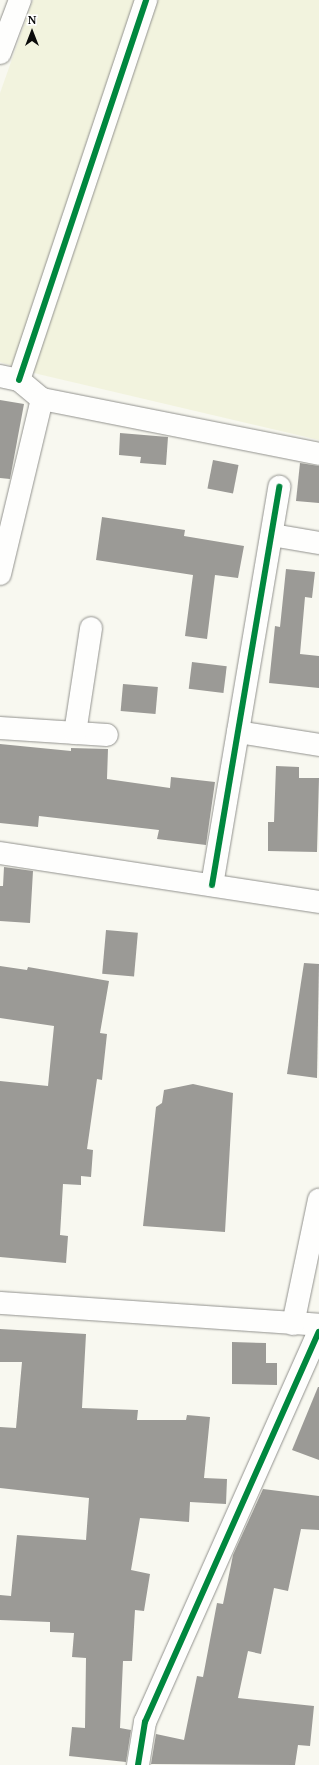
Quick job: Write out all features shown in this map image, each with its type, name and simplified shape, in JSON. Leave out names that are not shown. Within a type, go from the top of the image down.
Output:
[{"type":"street","points":[[0,53],[20,0]]},
{"type":"street","points":[[146,0],[10,378],[42,400],[319,454]]},
{"type":"street","points":[[0,574],[42,400]]},
{"type":"street","points":[[212,885],[279,487]]},
{"type":"street","points":[[272,535],[319,543]]},
{"type":"street","points":[[75,733],[91,628]]},
{"type":"street","points":[[0,728],[108,735]]},
{"type":"street","points":[[238,732],[319,745]]},
{"type":"street","points":[[0,853],[319,902]]},
{"type":"street","points":[[293,1324],[319,1200]]},
{"type":"street","points":[[0,1303],[319,1325]]},
{"type":"street","points":[[138,1765],[146,1722],[319,1332]]},
{"type":"green space","points":[[33,0],[319,0],[319,440],[38,374],[0,362],[0,93]]},
{"type":"building","points":[[0,400],[24,404],[10,479],[0,478]]},
{"type":"building","points":[[120,433],[168,437],[166,465],[140,463],[141,457],[119,455]]},
{"type":"building","points":[[213,460],[239,465],[233,493],[207,488]]},
{"type":"building","points":[[300,463],[319,466],[319,503],[296,501]]},
{"type":"building","points":[[102,517],[185,530],[184,536],[244,546],[238,578],[215,575],[207,639],[185,636],[193,575],[96,560]]},
{"type":"building","points":[[286,569],[315,572],[312,598],[305,597],[300,654],[319,656],[319,688],[269,683],[275,626],[280,627]]},
{"type":"building","points":[[192,662],[227,666],[223,693],[189,689]]},
{"type":"building","points":[[123,684],[158,687],[156,714],[121,711]]},
{"type":"building","points":[[0,744],[71,751],[71,748],[108,749],[107,779],[170,788],[171,777],[215,782],[206,845],[157,839],[159,830],[39,816],[38,827],[0,823]]},
{"type":"building","points":[[276,766],[299,767],[299,778],[319,778],[317,852],[268,851],[268,822],[274,822]]},
{"type":"building","points":[[4,867],[33,871],[30,923],[0,921],[0,886],[3,886]]},
{"type":"building","points":[[106,930],[138,933],[134,977],[102,974]]},
{"type":"building","points":[[304,963],[319,964],[317,1078],[287,1074]]},
{"type":"building","points":[[0,966],[27,970],[28,967],[109,981],[100,1033],[107,1034],[102,1080],[97,1079],[87,1149],[93,1150],[91,1177],[81,1176],[81,1185],[63,1184],[60,1235],[68,1236],[66,1263],[0,1257],[0,1081],[48,1086],[54,1026],[0,1018]]},
{"type":"building","points":[[193,1084],[233,1093],[225,1232],[143,1226],[156,1107],[162,1103],[164,1090]]},
{"type":"building","points":[[0,1329],[86,1334],[82,1408],[138,1410],[137,1420],[186,1420],[187,1415],[210,1417],[204,1478],[227,1479],[226,1504],[190,1502],[189,1522],[140,1518],[131,1570],[150,1574],[144,1611],[135,1610],[132,1661],[123,1661],[120,1728],[131,1730],[126,1762],[69,1756],[72,1727],[85,1728],[86,1658],[72,1657],[74,1633],[50,1632],[50,1622],[0,1620],[0,1595],[11,1596],[17,1535],[86,1540],[89,1498],[0,1488],[0,1427],[16,1428],[22,1362],[0,1362]]},
{"type":"building","points":[[232,1342],[266,1343],[266,1363],[277,1363],[277,1385],[232,1384]]},
{"type":"building","points":[[319,1387],[319,1460],[292,1450]]},
{"type":"building","points":[[263,1489],[319,1496],[319,1530],[301,1529],[288,1591],[274,1588],[261,1654],[248,1651],[238,1698],[314,1706],[310,1746],[298,1745],[295,1765],[151,1764],[156,1734],[184,1740],[197,1676],[203,1677],[217,1603],[223,1604],[233,1555]]},
{"type":"cycle path","points":[[19,380],[146,0]]},
{"type":"cycle path","points":[[212,885],[279,487]]},
{"type":"cycle path","points":[[138,1765],[145,1722],[319,1332]]}]
